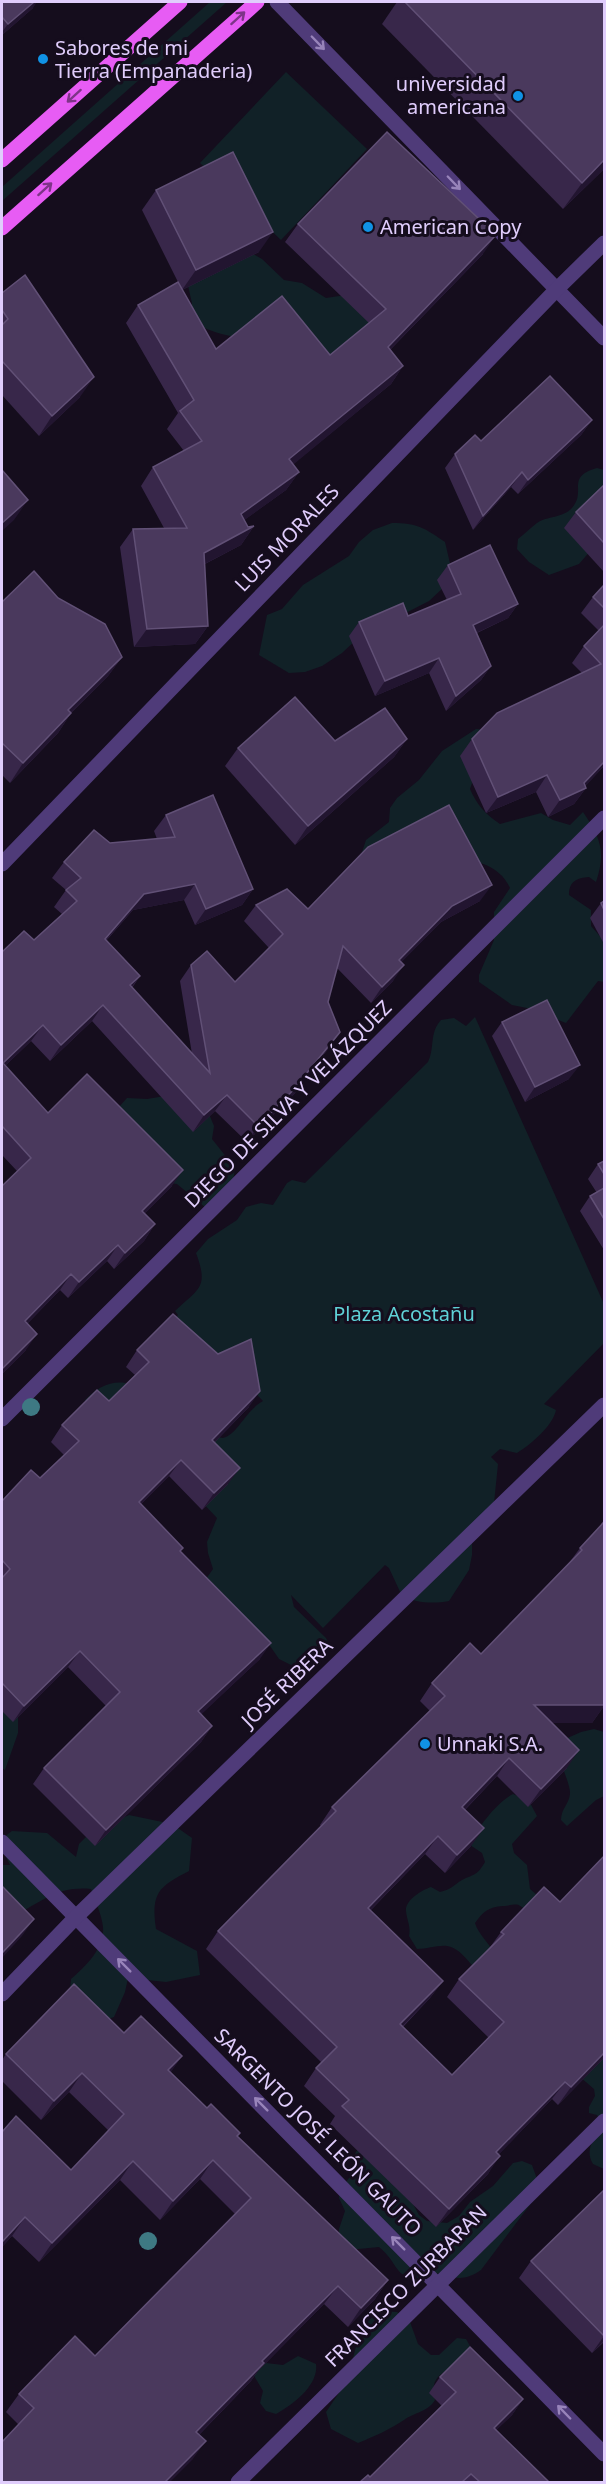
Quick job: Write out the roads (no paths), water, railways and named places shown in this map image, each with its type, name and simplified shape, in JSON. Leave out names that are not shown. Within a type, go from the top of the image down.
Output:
[{"type":"main road","points":[[2,160],[180,2]]},
{"type":"main road","points":[[2,228],[257,2]]},
{"type":"street","points":[[277,2],[604,338]]},
{"type":"street","name":"LUIS MORALES","points":[[2,864],[604,243]]},
{"type":"street","name":"DIEGO DE SILVA Y VELÁZQUEZ","points":[[2,1419],[604,818]]},
{"type":"street","name":"JOSÉ RIBERA","points":[[2,1994],[76,1917],[604,1405]]},
{"type":"street","name":"SARGENTO JOSÉ LEÓN GAUTO","points":[[2,1842],[604,2454]]},
{"type":"street","name":"FRANCISCO ZURBARAN","points":[[238,2482],[604,2121]]},
{"type":"place","name":"Sabores de mi Tierra (Empanaderia)","points":[[43,59]]},
{"type":"place","name":"universidad americana","points":[[518,96]]},
{"type":"place","name":"American Copy","points":[[368,227]]},
{"type":"place","name":"Unnaki S.A.","points":[[425,1744]]},
{"type":"park label","name":"Plaza Acostañu","points":[[404,1314]]}]
